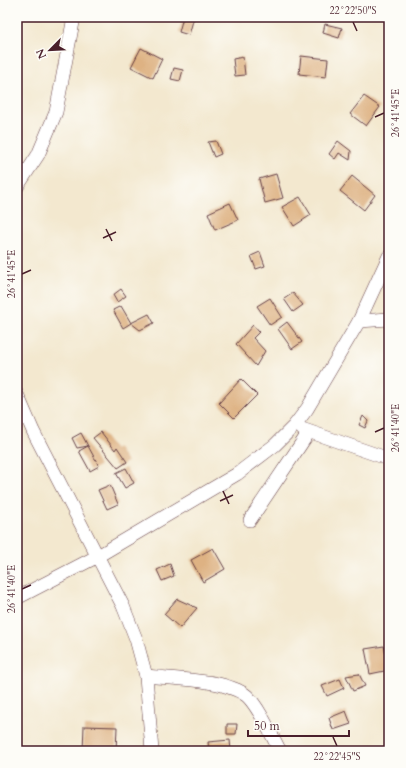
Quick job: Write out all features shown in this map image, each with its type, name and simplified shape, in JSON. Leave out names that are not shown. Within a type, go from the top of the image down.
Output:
[{"type":"street","points":[[17,187],[38,155],[56,112],[74,17]]},
{"type":"street","points":[[17,598],[98,556],[237,474],[275,445],[294,426],[307,409],[360,321],[389,256]]},
{"type":"street","points":[[360,321],[389,319]]},
{"type":"street","points":[[17,394],[33,431],[98,556],[136,639],[146,676],[152,751]]},
{"type":"street","points":[[17,423],[33,431]]},
{"type":"street","points":[[294,426],[389,459]]},
{"type":"street","points":[[250,520],[309,432]]},
{"type":"street","points":[[146,676],[201,681],[231,688],[241,693],[246,696],[255,706],[280,751]]},
{"type":"building","points":[[183,17],[194,17],[189,35],[179,32]]},
{"type":"building","points":[[325,24],[342,28],[339,38],[323,33]]},
{"type":"building","points":[[141,48],[162,59],[153,78],[131,67]]},
{"type":"building","points":[[301,56],[328,59],[326,77],[299,74]]},
{"type":"building","points":[[243,57],[245,75],[235,76],[233,59]]},
{"type":"building","points":[[174,68],[183,70],[180,81],[171,79]]},
{"type":"building","points":[[364,96],[380,107],[366,126],[350,114]]},
{"type":"building","points":[[216,141],[221,154],[214,157],[208,142]]},
{"type":"building","points":[[338,141],[351,151],[350,160],[339,153],[335,159],[329,154]]},
{"type":"building","points":[[276,174],[283,198],[265,203],[259,179]]},
{"type":"building","points":[[352,176],[375,195],[364,210],[340,191]]},
{"type":"building","points":[[300,197],[311,215],[294,226],[282,207]]},
{"type":"building","points":[[230,203],[238,220],[215,230],[208,213]]},
{"type":"building","points":[[260,252],[265,266],[256,269],[251,256]]},
{"type":"building","points":[[121,289],[126,296],[117,302],[113,295]]},
{"type":"building","points":[[293,293],[303,305],[293,312],[284,299]]},
{"type":"building","points":[[270,298],[282,317],[270,325],[257,306]]},
{"type":"building","points":[[121,306],[131,323],[123,328],[113,310]]},
{"type":"building","points":[[149,314],[154,323],[140,330],[131,323]]},
{"type":"building","points":[[287,322],[302,342],[292,349],[278,329]]},
{"type":"building","points":[[253,325],[259,332],[253,338],[265,351],[256,366],[236,344]]},
{"type":"building","points":[[241,379],[257,395],[234,418],[219,403]]},
{"type":"building","points":[[363,416],[368,421],[365,428],[359,425]]},
{"type":"building","points":[[101,432],[115,450],[117,447],[127,462],[118,468],[93,438]]},
{"type":"building","points":[[81,433],[88,446],[77,448],[72,438]]},
{"type":"building","points":[[88,446],[99,466],[90,471],[79,451]]},
{"type":"building","points":[[126,468],[134,483],[125,488],[116,473]]},
{"type":"building","points":[[110,485],[118,504],[107,509],[98,490]]},
{"type":"building","points":[[213,548],[225,569],[203,582],[191,560]]},
{"type":"building","points":[[170,564],[174,576],[162,581],[157,570]]},
{"type":"building","points":[[177,599],[197,608],[180,628],[164,614]]},
{"type":"building","points":[[384,646],[389,670],[370,674],[365,649]]},
{"type":"building","points":[[359,674],[365,686],[353,691],[346,676]]},
{"type":"building","points":[[340,679],[344,688],[327,696],[322,686]]},
{"type":"building","points":[[346,711],[351,724],[333,730],[329,718]]},
{"type":"building","points":[[227,724],[237,724],[236,734],[227,734]]},
{"type":"building","points":[[84,726],[117,727],[116,751],[83,751]]},
{"type":"building","points":[[230,740],[231,751],[209,751],[208,742]]}]
